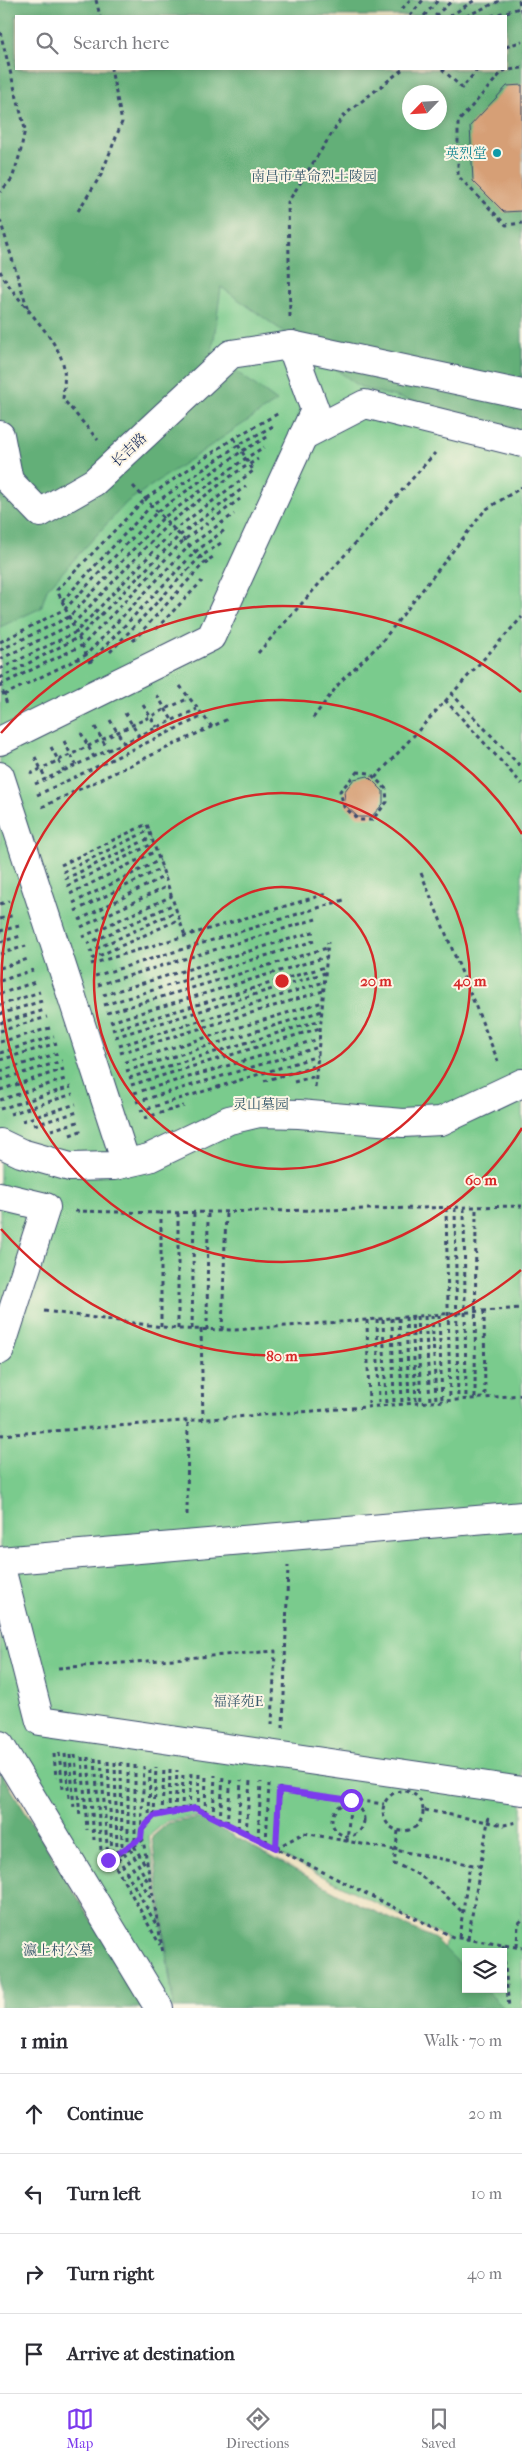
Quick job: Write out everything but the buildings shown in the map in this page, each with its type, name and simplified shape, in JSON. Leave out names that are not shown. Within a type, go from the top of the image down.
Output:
[{"type":"street","points":[[291,345],[522,394]]},
{"type":"street","points":[[0,741],[106,696],[160,662],[211,637],[315,410],[291,345]]},
{"type":"street","name":"长吉路","points":[[0,435],[10,481],[40,513],[94,482],[231,354],[291,345]]},
{"type":"street","points":[[300,443],[365,404],[522,443]]},
{"type":"street","points":[[0,776],[58,979],[126,1163]]},
{"type":"street","points":[[0,1143],[21,1153],[70,1167],[114,1166],[149,1158],[230,1120],[259,1113],[313,1115],[403,1123],[441,1121],[516,1086]]},
{"type":"street","points":[[0,1196],[46,1207],[0,1350]]},
{"type":"street","points":[[522,1516],[0,1562],[29,1670],[40,1721],[522,1791]]},
{"type":"street","points":[[0,1746],[159,2008]]},
{"type":"path","points":[[96,0],[100,15]]},
{"type":"path","points":[[402,10],[410,0]]},
{"type":"path","points":[[411,15],[423,0]]},
{"type":"path","points":[[425,15],[438,0]]},
{"type":"path","points":[[436,15],[453,0]]},
{"type":"path","points":[[452,15],[475,0]]},
{"type":"path","points":[[468,15],[502,0]]},
{"type":"path","points":[[519,0],[522,15]]},
{"type":"path","points":[[495,15],[520,8]]},
{"type":"path","points":[[0,32],[25,129],[20,154],[12,178],[0,192]]},
{"type":"path","points":[[507,48],[522,41]]},
{"type":"path","points":[[522,68],[503,71],[458,122],[458,176],[506,225],[522,223]]},
{"type":"path","points":[[78,211],[101,175],[122,122],[111,70]]},
{"type":"path","points":[[291,345],[288,202],[343,116],[402,70]]},
{"type":"path","points":[[443,70],[462,88],[477,70]]},
{"type":"path","points":[[0,220],[30,315]]},
{"type":"path","points":[[62,601],[151,506],[238,445],[311,400]]},
{"type":"path","points":[[124,743],[118,732],[106,696],[57,590],[145,499],[234,438],[311,400]]},
{"type":"path","points":[[258,653],[457,427]]},
{"type":"path","points":[[0,642],[66,609],[157,512],[242,451],[274,433]]},
{"type":"path","points":[[0,660],[73,624],[168,524],[235,473],[300,443]]},
{"type":"path","points":[[0,669],[76,632],[174,530],[253,471],[300,443]]},
{"type":"path","points":[[0,650],[69,617],[163,518],[246,458],[270,444]]},
{"type":"path","points":[[0,678],[79,638],[179,536],[250,484]]},
{"type":"path","points":[[314,718],[341,681],[380,644],[485,510],[522,487]]},
{"type":"path","points":[[0,685],[82,645],[184,540],[246,495]]},
{"type":"path","points":[[4,695],[86,655],[189,546],[235,513]]},
{"type":"path","points":[[82,666],[90,662],[195,552],[233,525]]},
{"type":"path","points":[[106,696],[200,557],[224,540]]},
{"type":"path","points":[[131,643],[206,562],[220,552]]},
{"type":"path","points":[[152,633],[206,577]]},
{"type":"path","points":[[375,778],[522,617]]},
{"type":"path","points":[[160,662],[212,727]]},
{"type":"path","points":[[155,692],[172,720]]},
{"type":"path","points":[[451,693],[522,768]]},
{"type":"path","points":[[106,696],[132,725],[139,736]]},
{"type":"path","points":[[29,774],[189,698]]},
{"type":"path","points":[[6,703],[15,699]]},
{"type":"path","points":[[140,699],[157,728]]},
{"type":"path","points":[[445,700],[522,784]]},
{"type":"path","points":[[30,787],[197,709]]},
{"type":"path","points":[[30,798],[203,716]]},
{"type":"path","points":[[37,810],[228,719]]},
{"type":"path","points":[[92,723],[108,750]]},
{"type":"path","points":[[79,729],[94,757]]},
{"type":"path","points":[[62,737],[76,765]]},
{"type":"path","points":[[49,743],[64,771]]},
{"type":"path","points":[[33,752],[46,779]]},
{"type":"path","points":[[357,772],[370,774],[375,778],[386,789],[387,802],[372,820],[359,820],[344,807],[340,791],[357,772]]},
{"type":"path","points":[[0,1080],[147,824],[185,936]]},
{"type":"path","points":[[0,1071],[150,830]]},
{"type":"path","points":[[58,979],[152,837]]},
{"type":"path","points":[[0,1060],[154,843]]},
{"type":"path","points":[[0,1052],[156,850]]},
{"type":"path","points":[[58,979],[160,860]]},
{"type":"path","points":[[0,1042],[162,868]]},
{"type":"path","points":[[420,874],[516,1086]]},
{"type":"path","points":[[58,979],[165,876]]},
{"type":"path","points":[[0,1031],[168,886]]},
{"type":"path","points":[[58,979],[185,936],[326,894]]},
{"type":"path","points":[[0,1023],[172,896]]},
{"type":"path","points":[[0,994],[347,899]]},
{"type":"path","points":[[58,979],[174,904]]},
{"type":"path","points":[[0,1014],[176,911]]},
{"type":"path","points":[[0,1004],[58,979],[180,919]]},
{"type":"path","points":[[58,979],[316,919]]},
{"type":"path","points":[[58,979],[316,931]]},
{"type":"path","points":[[0,942],[23,935]]},
{"type":"path","points":[[58,979],[314,941]]},
{"type":"path","points":[[313,1115],[328,942]]},
{"type":"path","points":[[58,979],[327,948]]},
{"type":"path","points":[[0,954],[58,979],[325,973]]},
{"type":"path","points":[[58,979],[326,957]]},
{"type":"path","points":[[58,979],[325,967]]},
{"type":"path","points":[[0,968],[58,979],[324,982]]},
{"type":"path","points":[[0,981],[35,969]]},
{"type":"path","points":[[117,1054],[323,991]]},
{"type":"path","points":[[122,1063],[323,1002]]},
{"type":"path","points":[[125,1071],[322,1011]]},
{"type":"path","points":[[126,1079],[321,1020]]},
{"type":"path","points":[[125,1086],[320,1028]]},
{"type":"path","points":[[128,1094],[319,1039]]},
{"type":"path","points":[[133,1103],[319,1047]]},
{"type":"path","points":[[139,1111],[318,1056]]},
{"type":"path","points":[[0,1090],[71,1067]]},
{"type":"path","points":[[0,1100],[74,1076]]},
{"type":"path","points":[[0,1109],[75,1086]]},
{"type":"path","points":[[9,1115],[80,1092]]},
{"type":"path","points":[[18,1122],[82,1102]]},
{"type":"path","points":[[26,1128],[80,1111]]},
{"type":"path","points":[[42,1133],[85,1120]]},
{"type":"path","points":[[46,1207],[70,1211],[178,1213],[522,1206]]},
{"type":"path","points":[[475,1398],[476,1207]]},
{"type":"path","points":[[446,1208],[450,1400]]},
{"type":"path","points":[[455,1208],[458,1400]]},
{"type":"path","points":[[464,1208],[466,1399]]},
{"type":"path","points":[[192,1329],[194,1212]]},
{"type":"path","points":[[207,1330],[208,1212]]},
{"type":"path","points":[[222,1330],[226,1212]]},
{"type":"path","points":[[161,1326],[162,1213]]},
{"type":"path","points":[[178,1213],[178,1329]]},
{"type":"path","points":[[14,1307],[178,1329],[207,1330],[522,1308]]},
{"type":"path","points":[[484,1311],[485,1398]]},
{"type":"path","points":[[432,1315],[436,1401]]},
{"type":"path","points":[[439,1315],[442,1401]]},
{"type":"path","points":[[417,1316],[421,1402]]},
{"type":"path","points":[[425,1316],[430,1402]]},
{"type":"path","points":[[406,1317],[409,1404]]},
{"type":"path","points":[[412,1317],[416,1403]]},
{"type":"path","points":[[392,1318],[394,1404]]},
{"type":"path","points":[[399,1318],[402,1404]]},
{"type":"path","points":[[377,1319],[378,1406]]},
{"type":"path","points":[[383,1319],[386,1405]]},
{"type":"path","points":[[367,1320],[369,1407]]},
{"type":"path","points":[[201,1329],[203,1419]]},
{"type":"path","points":[[0,1435],[522,1395]]},
{"type":"path","points":[[187,1516],[188,1420]]},
{"type":"path","points":[[75,1821],[160,1739],[287,1646],[288,1536]]},
{"type":"path","points":[[29,1670],[275,1651],[160,1739],[70,1812]]},
{"type":"path","points":[[160,1739],[189,1809]]},
{"type":"path","points":[[160,1739],[198,1810]]},
{"type":"path","points":[[160,1739],[182,1811]]},
{"type":"path","points":[[160,1739],[175,1812]]},
{"type":"path","points":[[160,1739],[169,1813]]},
{"type":"path","points":[[160,1739],[205,1814]]},
{"type":"path","points":[[160,1739],[162,1815]]},
{"type":"path","points":[[142,1829],[154,1816],[160,1739]]},
{"type":"path","points":[[160,1739],[213,1817]]},
{"type":"path","points":[[160,1739],[220,1821]]},
{"type":"path","points":[[80,1821],[160,1739]]},
{"type":"path","points":[[149,1822],[160,1739]]},
{"type":"path","points":[[160,1739],[227,1824]]},
{"type":"path","points":[[136,1844],[141,1838],[160,1739]]},
{"type":"path","points":[[160,1739],[238,1829]]},
{"type":"path","points":[[88,1832],[160,1739]]},
{"type":"path","points":[[160,1739],[246,1833]]},
{"type":"path","points":[[160,1739],[258,1839]]},
{"type":"path","points":[[160,1739],[266,1843]]},
{"type":"path","points":[[148,1869],[136,1844],[160,1739]]},
{"type":"path","points":[[151,1886],[129,1848],[160,1739]]},
{"type":"path","points":[[94,1850],[160,1739]]},
{"type":"path","points":[[155,1905],[123,1852],[160,1739]]},
{"type":"path","points":[[159,1929],[118,1855],[160,1739]]},
{"type":"path","points":[[160,1739],[102,1864],[143,1840],[163,1955]]},
{"type":"path","points":[[102,1867],[111,1859],[160,1739]]},
{"type":"path","points":[[111,1859],[160,1739]]},
{"type":"path","points":[[57,1786],[160,1739],[279,1790],[384,1804]]},
{"type":"path","points":[[468,1939],[493,1787]]},
{"type":"path","points":[[276,1848],[279,1790]]},
{"type":"path","points":[[407,1790],[418,1797],[424,1810],[424,1816],[417,1827],[411,1830],[398,1831],[392,1828],[384,1818],[384,1804],[392,1793],[407,1790]]},
{"type":"path","points":[[348,1804],[361,1812],[364,1822],[360,1831],[350,1836],[340,1834],[333,1827],[332,1822],[334,1811],[348,1804]]},
{"type":"path","points":[[154,1816],[189,1809],[198,1810],[458,1938],[522,1948]]},
{"type":"path","points":[[424,1810],[504,1825],[522,1820]]},
{"type":"path","points":[[398,1831],[394,1864],[410,1869],[427,1880],[462,1912]]},
{"type":"path","points":[[276,1848],[304,1833],[479,1866]]},
{"type":"path","points":[[111,1859],[161,1947]]},
{"type":"path","points":[[458,1938],[470,1864]]},
{"type":"path","points":[[517,1947],[518,1924],[522,1920]]},
{"type":"path","points":[[503,1944],[509,2008]]},
{"type":"green space","name":"南昌市革命烈士陵园","points":[[0,0],[522,0],[522,430],[362,388],[221,287],[212,354],[277,401],[127,502],[47,589],[41,608],[0,627]]},
{"type":"green space","name":"灵山墓园","points":[[157,267],[522,346],[522,2008],[497,2008],[481,1993],[507,1993],[507,1948],[462,1948],[462,1975],[442,1957],[446,1938],[202,1816],[167,1821],[149,1836],[174,2008],[168,2008],[0,1734],[0,359]]},
{"type":"green space","name":"瀛上村公墓","points":[[0,1771],[145,2008],[0,2008]]},
{"type":"green space","points":[[201,1818],[352,1901],[435,1939],[462,1966],[462,1993],[489,1993],[504,2008],[174,2008],[152,1837],[168,1823]]},
{"type":"place","name":"英烈堂","points":[[497,153]]},
{"type":"route","points":[[108,1860],[141,1838],[142,1829],[154,1816],[195,1808],[276,1848],[279,1790],[351,1800]]},
{"type":"park label","name":"福泽苑E","points":[[238,1701]]}]
